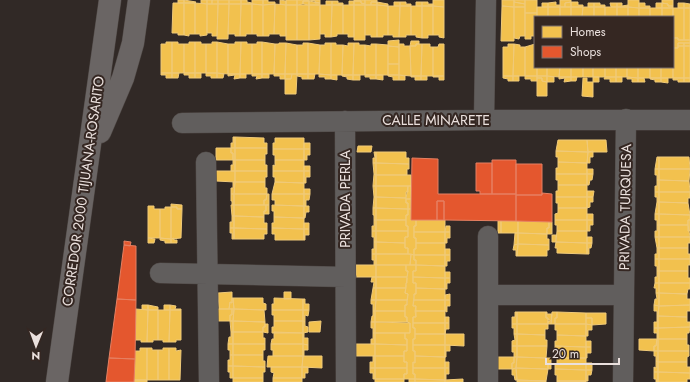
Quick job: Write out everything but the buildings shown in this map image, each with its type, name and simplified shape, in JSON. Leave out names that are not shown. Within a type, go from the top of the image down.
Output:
[{"type":"highway","name":"CORREDOR 2000 TIJUANA-ROSARITO","points":[[56,382],[110,0]]},
{"type":"highway","points":[[88,159],[123,78],[133,43],[139,0]]},
{"type":"highway","points":[[65,317],[72,382]]},
{"type":"street","points":[[484,120],[486,0]]},
{"type":"street","name":"CALLE MINARETE","points":[[182,123],[626,119],[690,120]]},
{"type":"street","name":"PRIVADA TURQUESA","points":[[623,382],[626,119]]},
{"type":"street","name":"PRIVADA PERLA","points":[[345,121],[346,382]]},
{"type":"street","points":[[206,162],[209,382]]},
{"type":"street","points":[[488,236],[488,382]]},
{"type":"street","points":[[160,273],[346,277]]},
{"type":"street","points":[[488,295],[624,295]]}]
